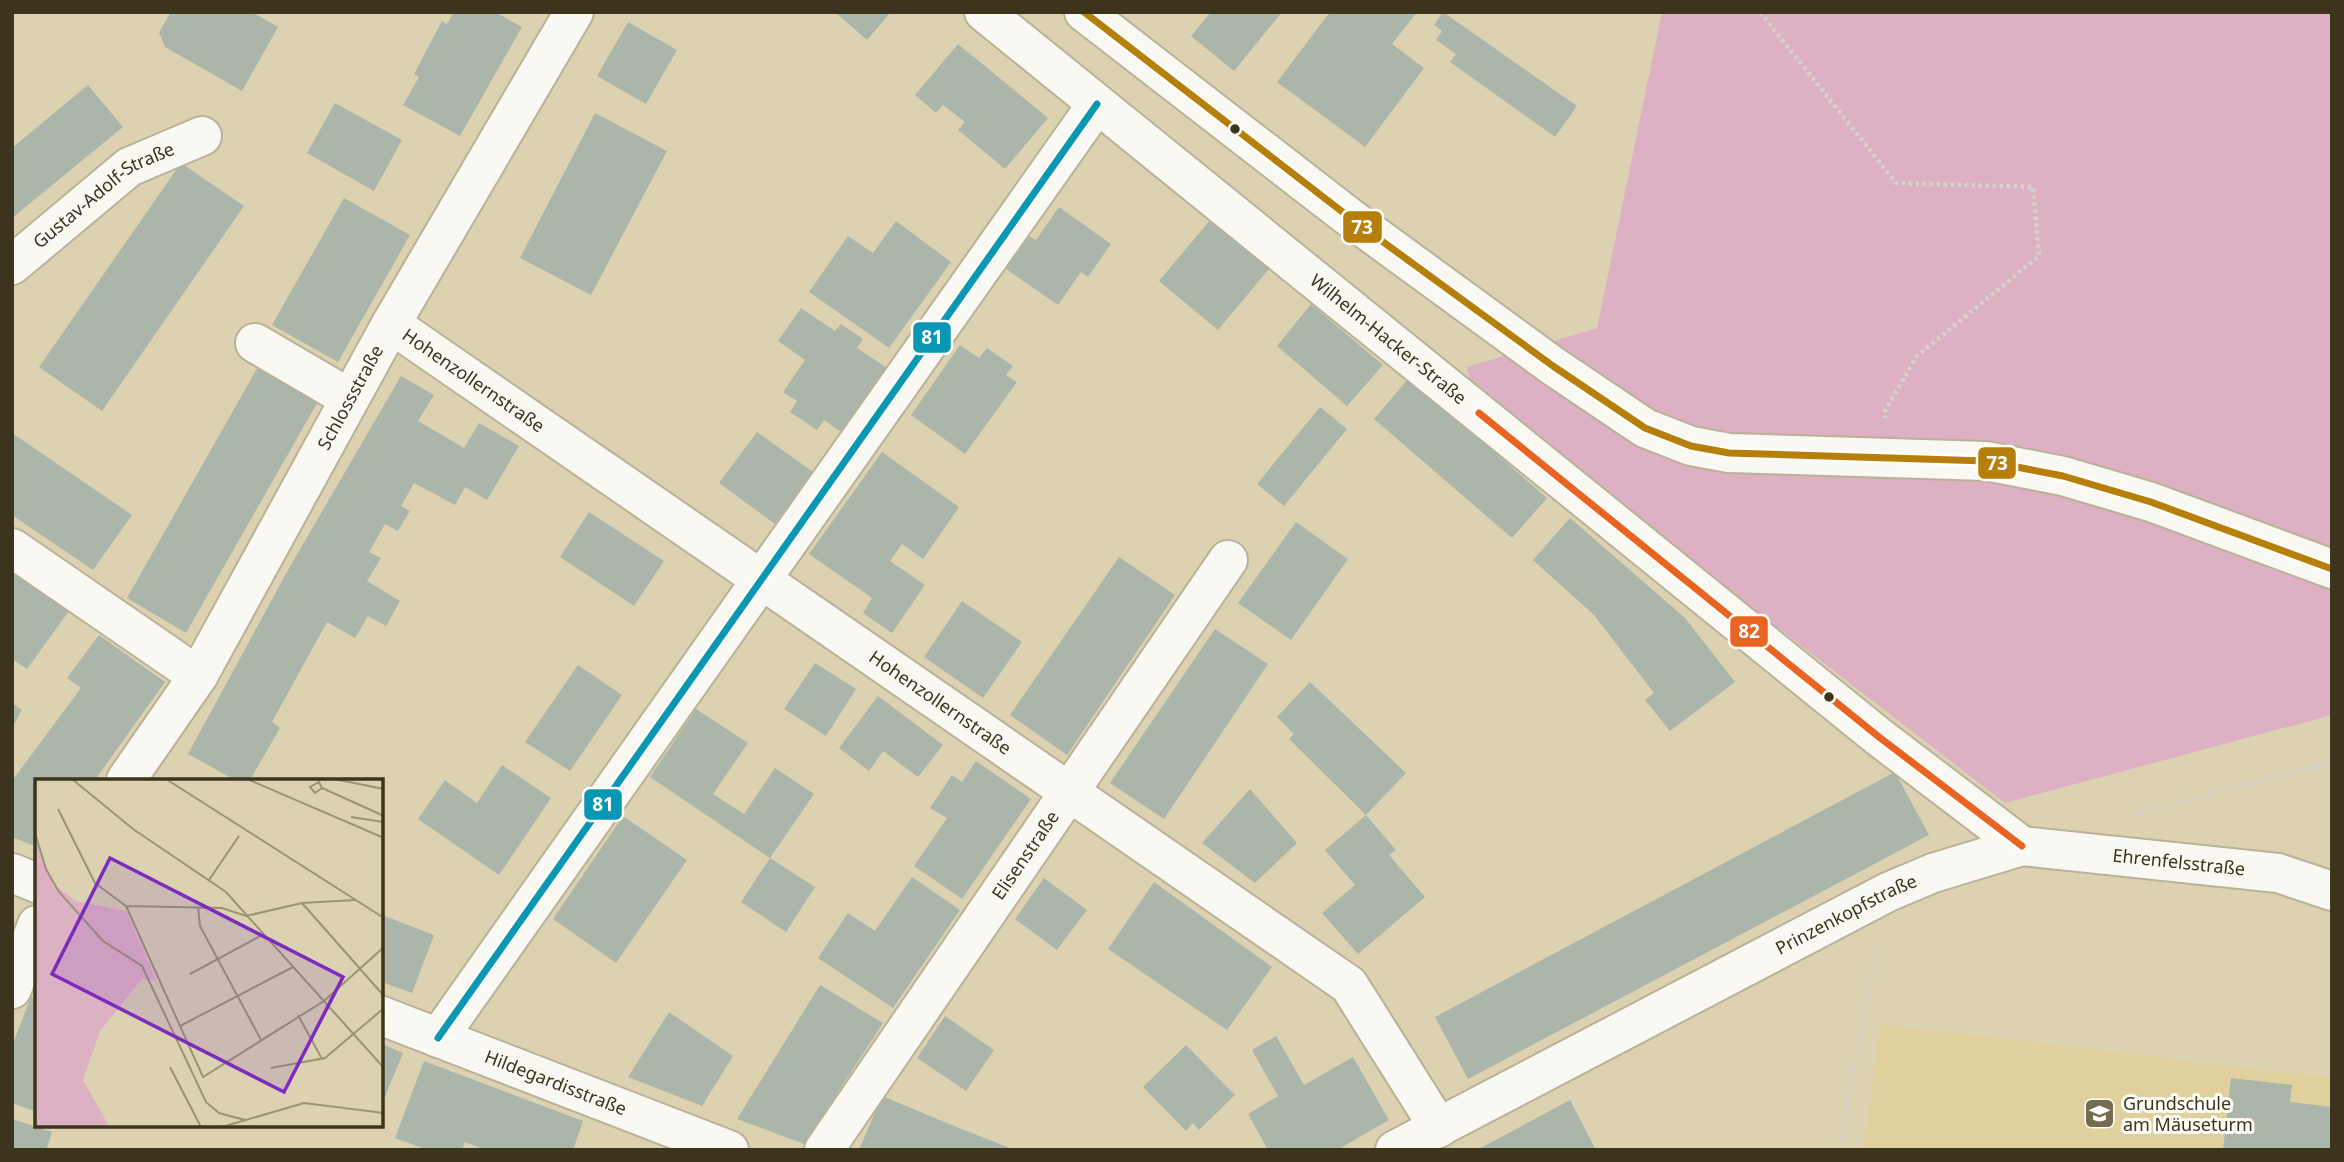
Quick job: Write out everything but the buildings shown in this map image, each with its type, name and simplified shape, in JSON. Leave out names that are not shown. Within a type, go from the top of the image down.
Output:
[{"type":"street","name":"Schlossstraße","points":[[127,779],[198,676],[349,398],[574,12]]},
{"type":"street","name":"Wilhelm-Hacker-Straße","points":[[985,12],[1879,737],[2022,846]]},
{"type":"street","points":[[1084,12],[1349,216],[1553,366],[1646,428],[1691,446],[1729,453],[1986,461],[2063,476],[2232,530],[2332,569]]},
{"type":"street","points":[[438,1038],[1097,104]]},
{"type":"street","name":"Gustav-Adolf-Straße","points":[[12,265],[129,167],[202,135]]},
{"type":"street","name":"Hohenzollernstraße","points":[[391,324],[1349,985],[1439,1128]]},
{"type":"street","points":[[255,343],[349,398]]},
{"type":"street","points":[[12,548],[198,676]]},
{"type":"street","name":"Elisenstraße","points":[[824,1150],[1228,560]]},
{"type":"street","name":"Ehrenfelsstraße","points":[[2022,846],[2278,873],[2332,891]]},
{"type":"street","name":"Prinzenkopfstraße","points":[[1395,1150],[1888,892],[1933,873],[2022,846]]},
{"type":"street","points":[[12,873],[35,882]]},
{"type":"street","points":[[12,989],[35,930]]},
{"type":"street","name":"Hildegardisstraße","points":[[383,1016],[729,1150]]},
{"type":"path","points":[[1760,12],[1896,183],[2033,187],[2039,256],[1917,356],[1885,411],[1882,457]]},
{"type":"path","points":[[2125,818],[2332,762]]},
{"type":"path","points":[[1839,1150],[1888,892]]},
{"type":"shaded area","points":[[1662,12],[2332,12],[2332,715],[2005,803],[1471,391],[1467,367],[1597,328]]},
{"type":"shaded area","name":"Grundschule am Mäuseturm","points":[[1880,1024],[2332,1078],[2332,1150],[1864,1150]]},
{"type":"transit line","name":"73","points":[[1084,12],[1349,217],[1553,366],[1645,428],[1691,446],[1729,453],[1986,461],[2063,476],[2151,502],[2332,569]]},
{"type":"transit line","name":"81","points":[[438,1038],[1097,104]]},
{"type":"transit line","name":"82","points":[[1479,413],[1879,737],[2022,846]]},
{"type":"place","name":"Grundschule am Mäuseturm","points":[[2100,1114]]}]
